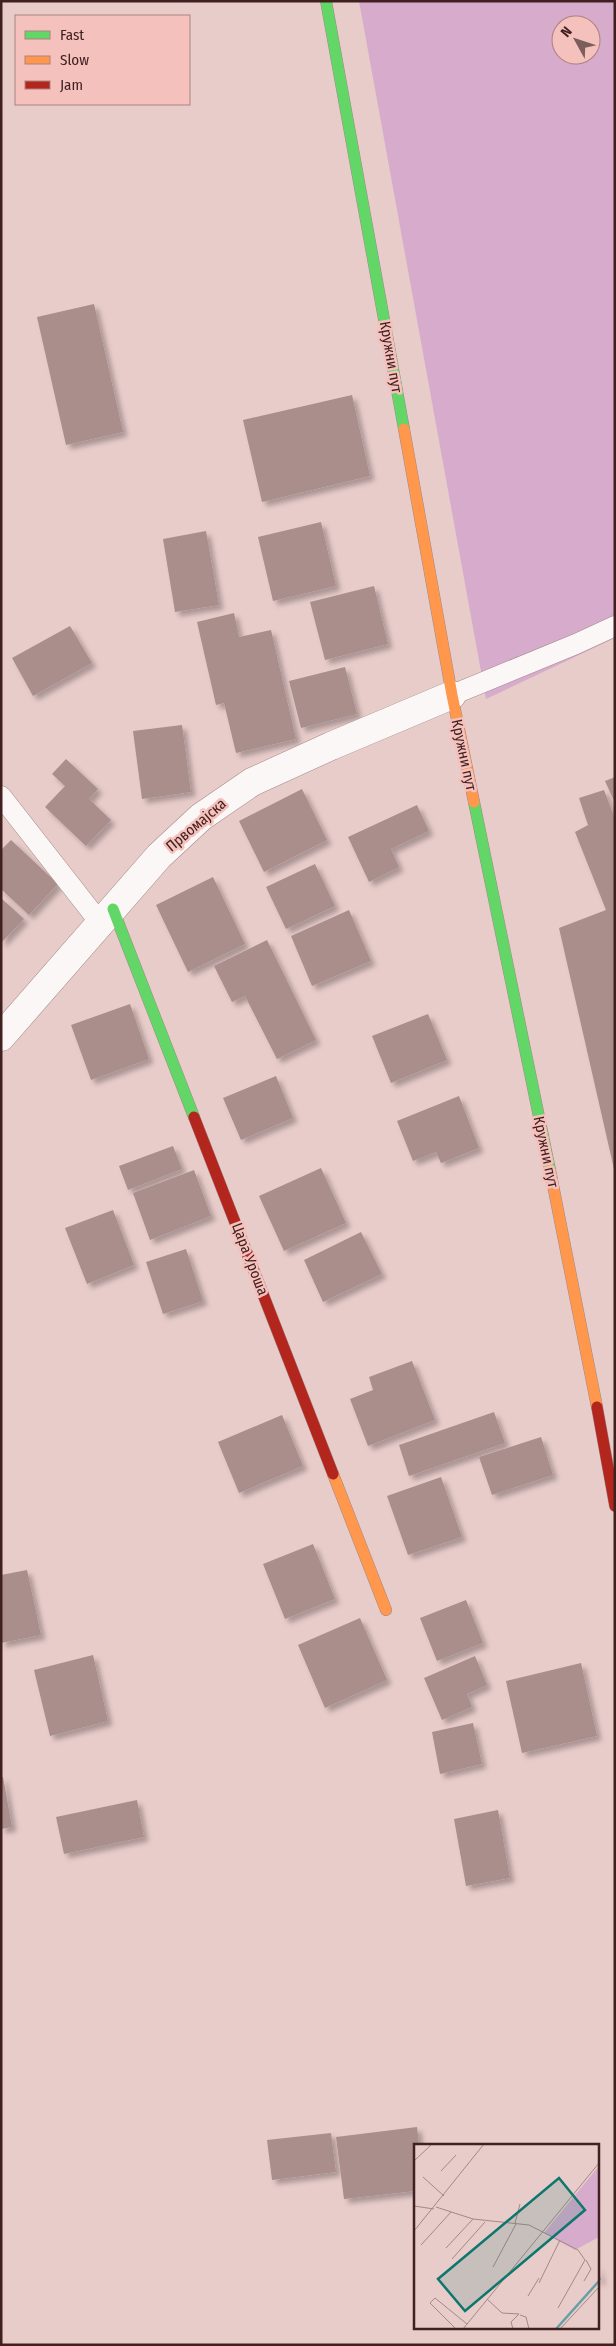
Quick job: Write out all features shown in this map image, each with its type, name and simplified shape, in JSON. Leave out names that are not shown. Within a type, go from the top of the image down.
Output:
[{"type":"main road","name":"Кружни пут","points":[[326,1],[452,695],[586,1346],[615,1506]]},
{"type":"main road","name":"Цара Уроша","points":[[107,917],[386,1610]]},
{"type":"street","name":"Првомајска","points":[[1,1037],[159,856],[201,817],[252,782],[452,695]]},
{"type":"lane","points":[[452,695],[615,626]]},
{"type":"lane","points":[[1,796],[107,917]]},
{"type":"shaded area","points":[[359,1],[615,1],[615,638],[486,699]]},
{"type":"building","points":[[94,304],[123,432],[66,445],[37,317]]},
{"type":"building","points":[[352,395],[370,476],[262,502],[243,420]]},
{"type":"building","points":[[321,522],[336,586],[273,601],[258,537]]},
{"type":"building","points":[[206,531],[219,605],[175,612],[163,539]]},
{"type":"building","points":[[374,586],[388,644],[325,660],[310,602]]},
{"type":"building","points":[[234,613],[239,637],[271,630],[296,739],[236,753],[224,703],[216,705],[197,622]]},
{"type":"building","points":[[70,626],[92,663],[33,696],[12,658]]},
{"type":"building","points":[[345,667],[357,714],[301,728],[289,681]]},
{"type":"building","points":[[182,725],[191,792],[142,799],[133,731]]},
{"type":"building","points":[[66,759],[98,789],[89,799],[111,820],[86,846],[45,807],[65,786],[52,774]]},
{"type":"building","points":[[615,777],[615,803],[605,781]]},
{"type":"building","points":[[302,789],[327,840],[264,872],[239,821]]},
{"type":"building","points":[[604,790],[615,819],[614,1169],[559,928],[606,910],[575,832],[588,825],[579,798]]},
{"type":"building","points":[[417,805],[429,831],[391,849],[399,867],[369,882],[348,837]]},
{"type":"building","points":[[11,840],[58,884],[29,915],[1,889],[1,850]]},
{"type":"building","points":[[315,864],[335,906],[286,929],[266,887]]},
{"type":"building","points":[[213,877],[245,944],[188,972],[156,905]]},
{"type":"building","points":[[1,898],[24,919],[1,943]]},
{"type":"building","points":[[349,910],[371,961],[312,986],[291,936]]},
{"type":"building","points":[[267,940],[316,1040],[277,1059],[245,996],[232,1002],[214,966]]},
{"type":"building","points":[[130,1004],[149,1059],[91,1080],[71,1025]]},
{"type":"building","points":[[428,1014],[447,1060],[391,1083],[372,1036]]},
{"type":"building","points":[[276,1076],[293,1118],[241,1140],[223,1098]]},
{"type":"building","points":[[459,1096],[479,1148],[441,1163],[436,1152],[413,1161],[397,1121]]},
{"type":"building","points":[[173,1146],[182,1169],[128,1190],[119,1166]]},
{"type":"building","points":[[321,1168],[346,1223],[284,1251],[259,1196]]},
{"type":"building","points":[[194,1170],[211,1216],[150,1240],[133,1193]]},
{"type":"building","points":[[113,1210],[134,1265],[87,1284],[65,1228]]},
{"type":"building","points":[[361,1232],[382,1274],[323,1302],[304,1260]]},
{"type":"building","points":[[186,1249],[203,1301],[163,1314],[146,1262]]},
{"type":"building","points":[[412,1361],[435,1420],[368,1446],[350,1399],[373,1390],[369,1377]]},
{"type":"building","points":[[494,1412],[505,1443],[409,1476],[399,1445]]},
{"type":"building","points":[[282,1415],[303,1466],[239,1493],[218,1442]]},
{"type":"building","points":[[541,1437],[553,1475],[492,1495],[479,1457]]},
{"type":"building","points":[[441,1477],[462,1537],[408,1555],[387,1496]]},
{"type":"building","points":[[313,1544],[335,1599],[285,1619],[263,1564]]},
{"type":"building","points":[[27,1570],[41,1635],[1,1643],[1,1575]]},
{"type":"building","points":[[466,1600],[483,1643],[437,1661],[420,1618]]},
{"type":"building","points":[[360,1618],[387,1680],[325,1708],[298,1645]]},
{"type":"building","points":[[93,1655],[108,1721],[50,1736],[34,1670]]},
{"type":"building","points":[[475,1656],[487,1685],[467,1694],[472,1707],[442,1720],[424,1678]]},
{"type":"building","points":[[581,1663],[597,1736],[522,1753],[506,1681]]},
{"type":"building","points":[[473,1723],[482,1764],[440,1774],[432,1732]]},
{"type":"building","points":[[1,1777],[3,1777],[12,1827],[1,1829]]},
{"type":"building","points":[[137,1800],[144,1837],[64,1854],[56,1817]]},
{"type":"building","points":[[498,1810],[510,1878],[466,1886],[454,1819]]},
{"type":"building","points":[[417,2127],[419,2144],[414,2144],[414,2191],[344,2199],[336,2137]]},
{"type":"building","points":[[331,2133],[336,2172],[272,2180],[267,2140]]},
{"type":"building","points":[[598,2267],[601,2280],[598,2281]]},
{"type":"traffic: fast","points":[[326,1],[404,429]]},
{"type":"traffic: fast","points":[[474,802],[550,1170]]},
{"type":"traffic: fast","points":[[113,909],[194,1117]]},
{"type":"traffic: slow","points":[[404,429],[452,695],[474,802]]},
{"type":"traffic: slow","points":[[550,1170],[597,1407]]},
{"type":"traffic: slow","points":[[333,1474],[386,1610]]},
{"type":"traffic: jam","points":[[194,1117],[333,1474]]},
{"type":"traffic: jam","points":[[597,1407],[615,1506]]}]
